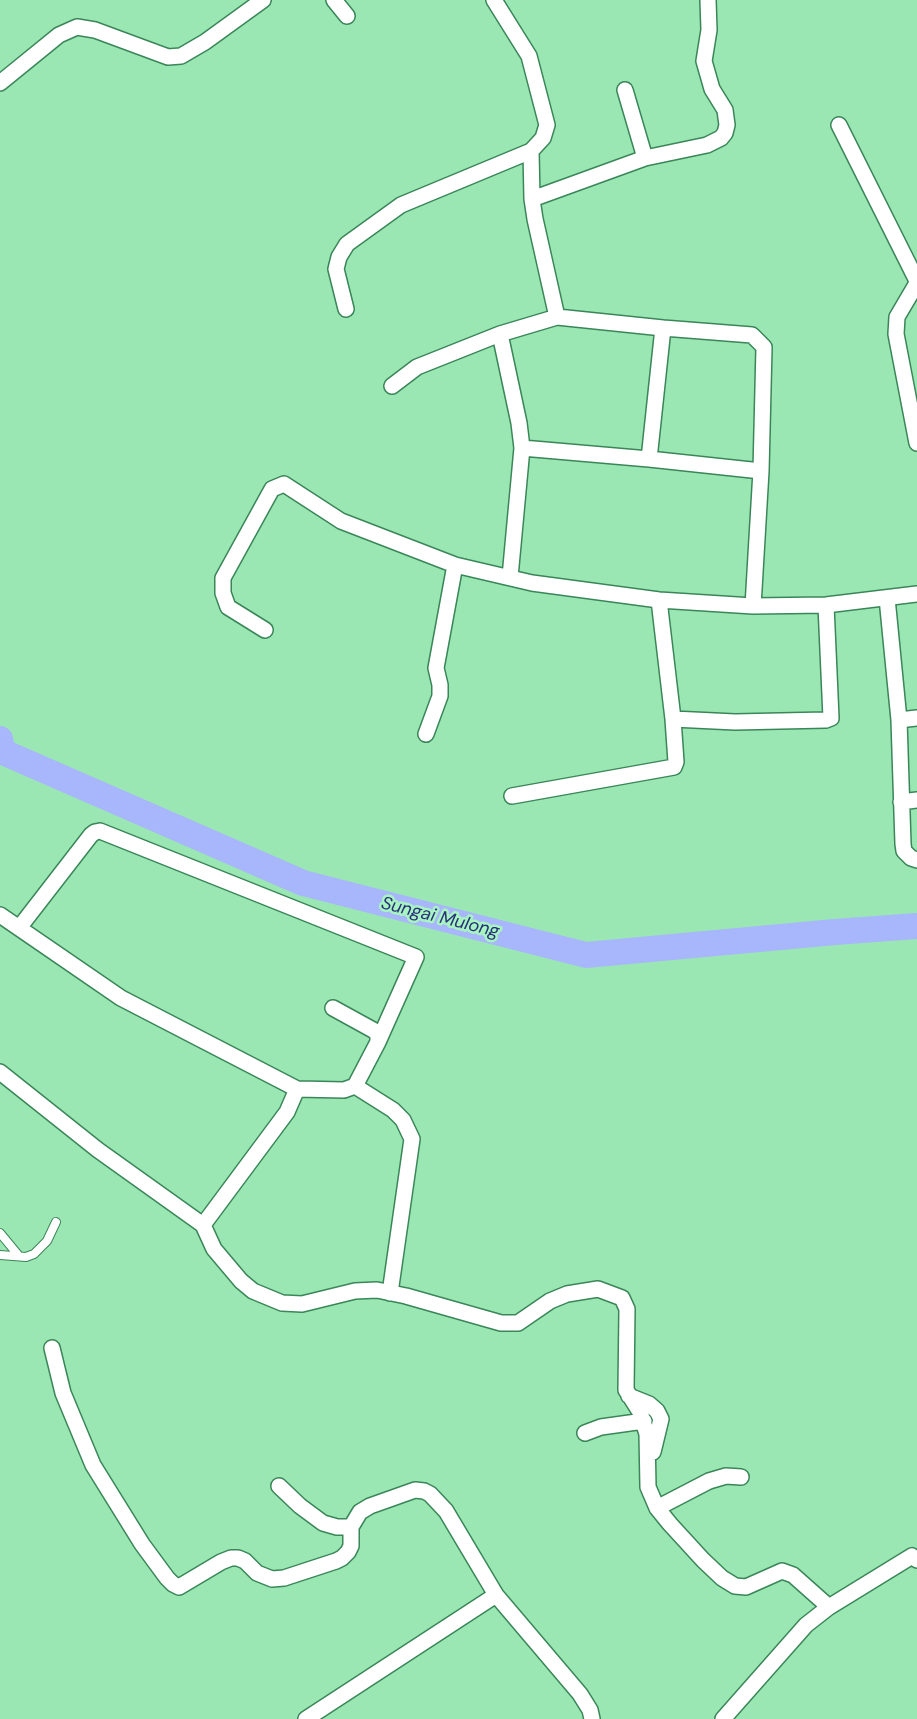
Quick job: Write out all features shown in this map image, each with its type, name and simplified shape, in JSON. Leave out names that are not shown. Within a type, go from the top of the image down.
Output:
[{"type":"street","points":[[0,83],[59,35],[77,27],[95,30],[168,57],[181,56],[206,42],[263,0]]},
{"type":"street","points":[[334,0],[347,16]]},
{"type":"street","points":[[346,309],[336,269],[339,257],[347,244],[401,205],[531,151],[543,138],[547,125],[529,56],[494,0]]},
{"type":"street","points":[[532,199],[645,158],[707,144],[721,138],[727,125],[725,111],[712,89],[704,61],[709,30],[708,0]]},
{"type":"street","points":[[625,90],[645,158]]},
{"type":"street","points":[[839,125],[916,277],[917,285],[897,317],[896,334],[917,443]]},
{"type":"street","points":[[531,151],[532,199],[557,317]]},
{"type":"street","points":[[392,386],[417,367],[500,334],[557,317],[752,335],[764,348],[761,471],[753,606]]},
{"type":"street","points":[[649,459],[663,328]]},
{"type":"street","points":[[500,334],[522,448],[510,577]]},
{"type":"street","points":[[522,448],[761,471]]},
{"type":"street","points":[[265,630],[228,607],[223,593],[223,578],[272,489],[284,484],[341,521],[455,565],[532,583],[659,600],[753,606],[826,605],[917,594]]},
{"type":"street","points":[[426,734],[440,696],[436,668],[455,565]]},
{"type":"street","points":[[887,598],[899,720],[904,851],[917,860]]},
{"type":"street","points":[[512,796],[674,767],[676,762],[673,719],[659,600]]},
{"type":"street","points":[[673,719],[735,722],[831,718],[826,605]]},
{"type":"street","points":[[899,720],[917,718]]},
{"type":"street","points":[[901,802],[917,800]]},
{"type":"street","points":[[0,915],[121,998],[297,1089],[345,1090],[355,1086],[378,1042],[416,957],[100,831],[94,831],[19,928]]},
{"type":"street","points":[[333,1008],[373,1030],[378,1035],[378,1042]]},
{"type":"street","points":[[0,1072],[98,1150],[203,1225],[214,1249],[241,1281],[254,1291],[282,1303],[302,1304],[355,1291],[377,1290],[501,1323],[518,1323],[550,1301],[567,1294],[598,1288],[622,1298],[627,1309],[626,1390],[644,1421],[647,1434],[648,1486],[657,1508],[699,1556],[722,1578],[735,1586],[746,1587],[782,1571],[793,1575],[829,1607]]},
{"type":"street","points":[[355,1086],[393,1110],[403,1120],[412,1139],[390,1293]]},
{"type":"street","points":[[203,1225],[287,1112],[297,1089]]},
{"type":"street","points":[[52,1348],[63,1393],[93,1465],[142,1544],[173,1584],[179,1587],[231,1558],[245,1561],[263,1576],[272,1579],[284,1578],[342,1558],[351,1546],[351,1527],[360,1512],[407,1491],[424,1491],[437,1500],[446,1511],[496,1595],[575,1687],[590,1710],[592,1719]]},
{"type":"street","points":[[629,1396],[649,1404],[657,1411],[661,1419],[648,1461]]},
{"type":"street","points":[[585,1432],[601,1427],[644,1421]]},
{"type":"street","points":[[657,1508],[709,1481],[726,1476],[741,1477]]},
{"type":"street","points":[[279,1486],[323,1523],[337,1527],[351,1527]]},
{"type":"street","points":[[723,1719],[806,1626],[829,1607],[915,1555]]},
{"type":"street","points":[[315,1716],[496,1595]]},
{"type":"lane","points":[[0,1255],[26,1257],[34,1254],[47,1241],[56,1222]]},
{"type":"lane","points":[[0,1233],[19,1256]]},
{"type":"waterway","name":"Sungai Mulong","points":[[0,739],[3,752],[303,883],[586,955],[917,926]]}]
